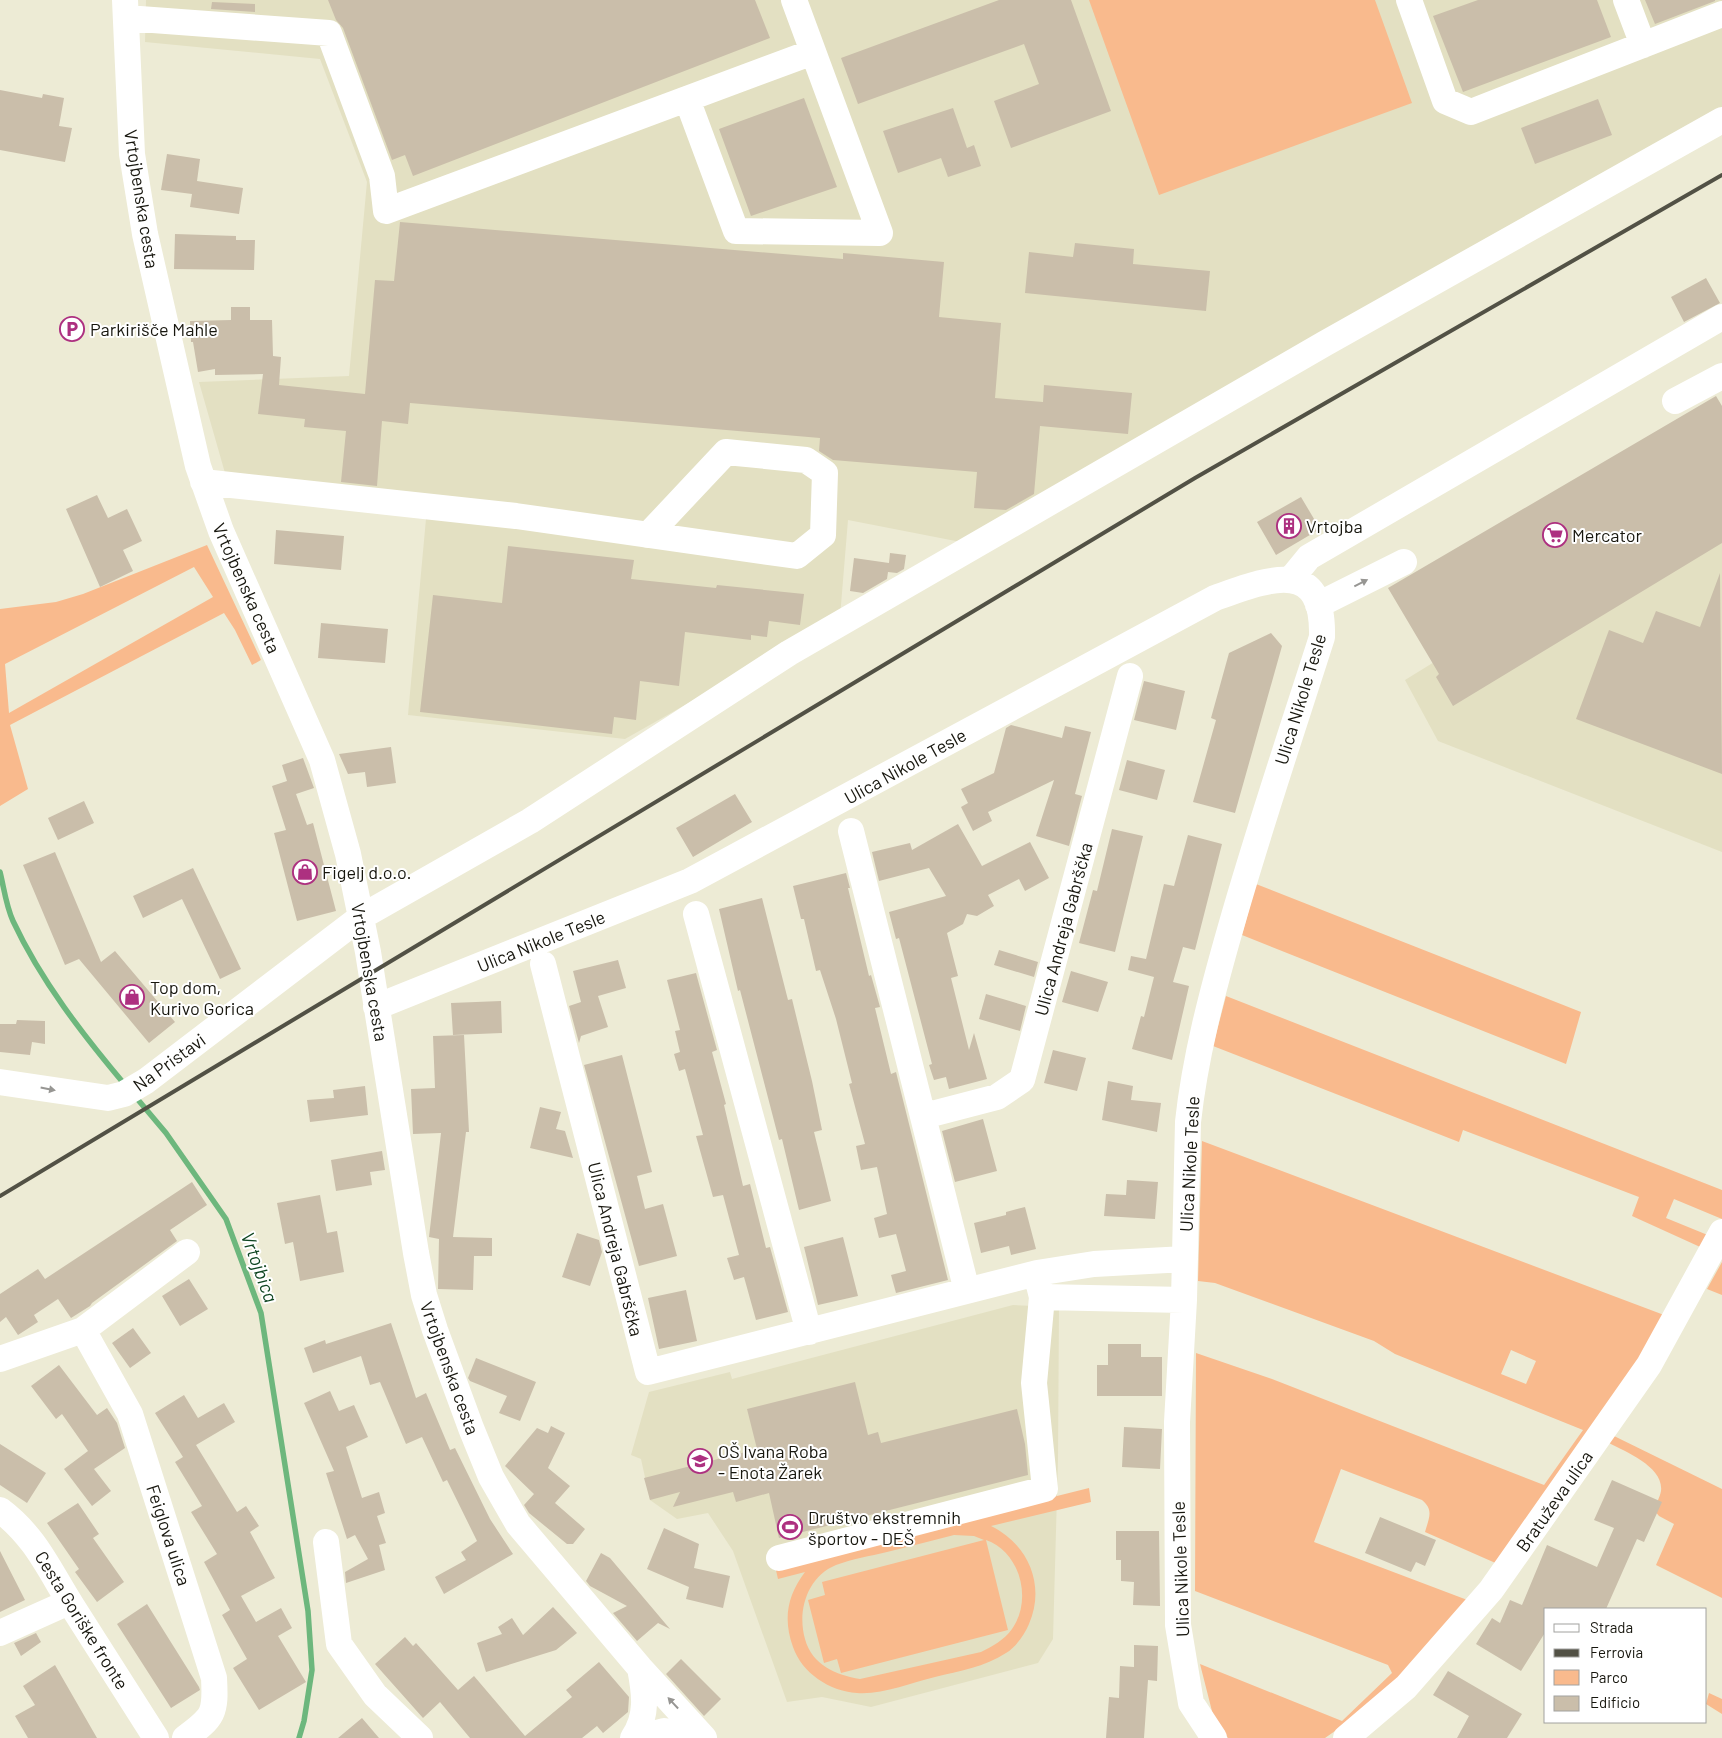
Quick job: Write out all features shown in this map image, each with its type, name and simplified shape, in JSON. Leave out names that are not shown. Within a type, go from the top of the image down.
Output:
[{"type":"street","points":[[687,99],[736,230],[880,233],[794,0]]},
{"type":"street","points":[[1409,0],[1445,101],[1471,112],[1722,14]]},
{"type":"street","points":[[1626,0],[1643,45]]},
{"type":"street","points":[[125,9],[329,32],[382,176],[386,211],[813,52]]},
{"type":"street","name":"Vrtojbenska cesta","points":[[125,9],[132,154],[145,234],[203,482],[221,531],[322,760],[348,854],[361,917],[424,1296],[471,1428],[491,1477],[518,1524],[640,1668],[703,1738]]},
{"type":"street","name":"Na Pristavi","points":[[0,1082],[108,1098],[124,1094],[146,1081],[361,917],[530,821],[789,654],[1324,344],[1722,120]]},
{"type":"street","points":[[1291,579],[1309,557],[1722,317]]},
{"type":"street","points":[[1675,401],[1722,376]]},
{"type":"street","points":[[203,482],[516,516],[648,535],[797,556],[823,536],[825,473],[806,460],[726,452],[648,535]]},
{"type":"street","points":[[1344,538],[1392,530]]},
{"type":"street","points":[[1318,605],[1404,562]]},
{"type":"street","name":"Ulica Nikole Tesle","points":[[376,1007],[690,881],[1215,598],[1265,580],[1291,579],[1312,590],[1322,615],[1322,637],[1244,882],[1213,990],[1194,1082],[1188,1122],[1184,1300],[1177,1422],[1178,1625],[1192,1703],[1214,1738]]},
{"type":"street","name":"Ulica Andreja Gabrščka","points":[[924,1116],[996,1097],[1022,1080],[1130,676]]},
{"type":"street","points":[[850,831],[967,1291]]},
{"type":"street","points":[[696,914],[809,1332]]},
{"type":"street","name":"Ulica Andreja Gabrščka","points":[[543,964],[648,1372],[967,1291],[1039,1285],[1184,1300]]},
{"type":"street","name":"Bratuževa ulica","points":[[1346,1738],[1406,1687],[1492,1590],[1649,1364],[1722,1232]]},
{"type":"street","points":[[0,1359],[83,1330],[187,1252]]},
{"type":"street","name":"Ulica Andreja Gabrščka","points":[[1039,1285],[1094,1264],[1185,1259]]},
{"type":"street","points":[[779,1558],[1045,1489],[1034,1382],[1039,1285]]},
{"type":"street","name":"Feiglova ulica","points":[[83,1330],[130,1414],[214,1678],[216,1704],[210,1717],[185,1738]]},
{"type":"street","name":"Cesta Goriške fronte","points":[[0,1510],[31,1539],[49,1564],[69,1602],[156,1738]]},
{"type":"street","points":[[326,1542],[339,1644],[375,1695],[420,1738]]},
{"type":"street","points":[[0,1633],[69,1602]]},
{"type":"street","points":[[635,1738],[642,1722],[644,1711],[645,1694],[640,1668]]},
{"type":"street","name":"Vrtojbenska cesta","points":[[635,1738],[652,1732],[670,1731],[703,1738]]},
{"type":"shaded area","points":[[146,0],[1722,0],[1722,116],[971,544],[848,520],[840,617],[625,739],[408,715],[428,497],[225,473],[199,382],[349,376],[367,182],[320,59],[145,42]]},
{"type":"shaded area","points":[[1722,485],[1722,852],[1438,741],[1405,680]]},
{"type":"shaded area","points":[[1013,1305],[1059,1307],[1058,1459],[1053,1639],[1038,1663],[871,1707],[822,1697],[787,1702],[733,1551],[708,1513],[677,1519],[650,1500],[641,1459],[631,1455],[649,1392],[730,1372],[732,1379]]},
{"type":"green space","points":[[1089,0],[1375,0],[1412,103],[1159,195]]},
{"type":"green space","points":[[207,545],[261,660],[252,665],[235,630],[224,613],[10,725],[28,789],[0,806],[0,609],[56,602],[83,594]],"holes":[[[194,567],[213,597],[9,713],[5,664]]]},
{"type":"green space","points":[[1256,884],[1581,1012],[1566,1064],[1242,935]]},
{"type":"green space","points":[[1226,996],[1722,1190],[1722,1219],[1674,1199],[1666,1218],[1715,1238],[1709,1251],[1632,1216],[1639,1197],[1463,1130],[1459,1142],[1213,1046]]},
{"type":"green space","points":[[1202,1141],[1672,1318],[1500,1565],[1425,1532],[1429,1511],[1422,1500],[1341,1469],[1314,1542],[1470,1601],[1410,1667],[1345,1724],[1325,1738],[1228,1738],[1213,1715],[1200,1664],[1342,1721],[1392,1673],[1388,1665],[1195,1591],[1196,1353],[1272,1379],[1544,1485],[1583,1430],[1395,1354],[1374,1341],[1215,1283],[1198,1281]],"holes":[[[1511,1350],[1536,1361],[1526,1384],[1501,1374]]]},
{"type":"green space","points":[[1722,1262],[1722,1295],[1707,1289]]},
{"type":"green space","points":[[1612,1435],[1722,1489],[1722,1598],[1656,1565],[1674,1524],[1659,1516],[1654,1510],[1661,1491],[1660,1482],[1657,1475],[1642,1461],[1609,1443]]},
{"type":"green space","points":[[1089,1488],[1091,1502],[991,1526],[1015,1543],[1030,1567],[1034,1581],[1034,1609],[1029,1624],[1020,1640],[1006,1653],[981,1665],[896,1688],[866,1693],[847,1692],[836,1689],[818,1679],[803,1665],[797,1656],[790,1637],[788,1608],[794,1590],[805,1572],[778,1579],[775,1566]],"holes":[[[954,1535],[974,1536],[984,1540],[822,1582],[825,1595],[808,1600],[824,1663],[837,1659],[841,1673],[1008,1630],[986,1540],[998,1546],[1007,1555],[1015,1566],[1020,1578],[1022,1604],[1012,1629],[1002,1640],[981,1652],[860,1679],[842,1675],[826,1667],[813,1656],[805,1639],[802,1617],[811,1586],[826,1570],[848,1561]]]},
{"type":"green space","points":[[1709,1693],[1722,1699],[1722,1714],[1707,1705]]},
{"type":"building","points":[[328,0],[755,0],[770,38],[413,176],[405,155],[392,160],[343,28],[336,20]]},
{"type":"building","points":[[999,0],[1071,0],[1111,111],[1011,148],[994,101],[1039,84],[1024,44],[858,104],[841,58]]},
{"type":"building","points":[[1478,0],[1597,0],[1611,37],[1463,92],[1433,16]]},
{"type":"building","points":[[1645,0],[1715,0],[1715,1],[1655,24]]},
{"type":"building","points":[[212,2],[255,4],[255,12],[211,9]]},
{"type":"building","points":[[0,90],[42,98],[43,94],[64,98],[59,126],[72,128],[65,162],[0,150]]},
{"type":"building","points":[[804,98],[837,187],[751,216],[719,129]]},
{"type":"building","points":[[1598,99],[1612,135],[1535,164],[1521,128]]},
{"type":"building","points":[[953,108],[967,148],[974,145],[981,166],[948,177],[941,158],[898,173],[883,131]]},
{"type":"building","points":[[167,154],[200,159],[197,181],[243,188],[239,214],[190,207],[192,194],[161,190]]},
{"type":"building","points":[[400,222],[843,259],[843,253],[944,262],[939,317],[1001,323],[995,398],[1043,402],[1044,385],[1132,393],[1128,434],[1040,426],[1034,494],[1006,510],[974,508],[977,472],[833,460],[819,451],[820,438],[410,403],[408,424],[382,421],[377,486],[341,482],[346,431],[304,427],[305,419],[258,414],[263,374],[215,375],[215,369],[198,372],[193,342],[191,342],[190,321],[231,320],[231,307],[250,307],[250,320],[272,320],[273,356],[281,357],[279,385],[365,394],[375,280],[394,281]]},
{"type":"building","points":[[175,234],[236,236],[236,240],[255,240],[254,270],[174,269]]},
{"type":"building","points":[[1075,243],[1134,249],[1133,264],[1210,271],[1206,311],[1025,293],[1029,252],[1073,257]]},
{"type":"building","points":[[1706,278],[1720,303],[1684,322],[1671,297]]},
{"type":"building","name":"Mercator","points":[[1716,396],[1722,406],[1722,543],[1453,706],[1436,677],[1439,674],[1388,588]]},
{"type":"building","points":[[97,495],[108,518],[127,509],[142,541],[123,550],[133,571],[100,587],[66,509]]},
{"type":"building","name":"Vrtojba","points":[[1301,497],[1320,529],[1276,555],[1257,522]]},
{"type":"building","points":[[276,530],[344,536],[341,570],[274,564]]},
{"type":"building","points":[[508,546],[634,560],[631,579],[716,588],[717,585],[804,594],[800,625],[769,621],[767,637],[751,635],[751,640],[685,632],[679,686],[640,681],[636,720],[614,717],[612,734],[420,712],[433,595],[502,603]]},
{"type":"building","points":[[890,553],[906,555],[904,569],[897,573],[888,572],[887,579],[863,593],[850,591],[854,558],[889,563]]},
{"type":"building","points":[[1720,573],[1722,774],[1576,719],[1609,630],[1643,643],[1656,611],[1700,627]]},
{"type":"building","points":[[321,623],[388,629],[385,663],[318,658]]},
{"type":"building","points":[[1271,633],[1282,646],[1235,813],[1193,802],[1216,720],[1211,718],[1229,653]]},
{"type":"building","points":[[1144,681],[1185,691],[1176,730],[1134,720]]},
{"type":"building","points":[[1011,725],[1062,738],[1065,726],[1091,732],[1075,794],[1082,796],[1069,846],[1036,836],[1054,780],[988,812],[992,821],[973,831],[961,807],[968,803],[961,789],[994,773],[1006,728]]},
{"type":"building","points":[[391,747],[396,783],[367,787],[365,772],[348,774],[339,754]]},
{"type":"building","name":"Figelj d.o.o.","points":[[303,758],[314,788],[296,794],[307,825],[313,823],[336,911],[297,921],[274,833],[286,830],[272,786],[287,781],[282,765]]},
{"type":"building","points":[[1127,760],[1165,770],[1157,800],[1119,790]]},
{"type":"building","points":[[735,794],[752,822],[693,857],[676,828]]},
{"type":"building","points":[[84,801],[94,823],[58,840],[48,818]]},
{"type":"building","points":[[958,824],[982,866],[1030,842],[1049,878],[1025,891],[1019,879],[988,895],[994,906],[977,916],[967,914],[963,924],[947,933],[958,976],[951,978],[969,1050],[974,1033],[987,1079],[949,1089],[946,1077],[934,1080],[929,1065],[932,1064],[899,938],[896,939],[889,912],[946,896],[929,868],[879,881],[872,852],[910,843],[912,850]]},
{"type":"building","points":[[1112,829],[1143,836],[1115,952],[1079,943],[1093,890],[1097,891]]},
{"type":"building","points":[[1188,835],[1222,844],[1195,950],[1183,947],[1173,982],[1189,986],[1172,1060],[1132,1049],[1141,1016],[1144,1017],[1154,977],[1128,970],[1131,956],[1146,959],[1164,884],[1174,886]]},
{"type":"building","points":[[55,852],[101,962],[115,951],[175,1022],[149,1043],[79,959],[65,965],[23,865]]},
{"type":"building","points":[[193,868],[241,969],[220,979],[182,899],[143,918],[133,896]]},
{"type":"building","points":[[846,873],[869,976],[871,975],[880,1007],[875,1008],[891,1074],[896,1072],[948,1280],[896,1293],[891,1275],[906,1271],[896,1234],[879,1238],[874,1218],[887,1214],[877,1167],[861,1170],[856,1146],[865,1144],[849,1084],[852,1083],[836,1019],[820,970],[816,971],[804,919],[801,919],[793,886]]},
{"type":"building","points":[[762,898],[788,1000],[792,999],[812,1081],[822,1130],[814,1132],[831,1201],[799,1210],[782,1139],[779,1140],[740,990],[738,991],[719,909]]},
{"type":"building","points":[[999,950],[1038,962],[1034,977],[994,965]]},
{"type":"building","points":[[618,960],[626,988],[598,996],[608,1027],[581,1036],[579,1043],[569,1006],[581,1002],[573,971]]},
{"type":"building","points":[[1071,971],[1108,982],[1098,1012],[1062,1002]]},
{"type":"building","points":[[696,973],[717,1050],[712,1052],[726,1104],[724,1105],[743,1186],[750,1184],[766,1248],[770,1247],[788,1312],[756,1320],[744,1277],[734,1280],[727,1258],[739,1255],[723,1195],[713,1197],[696,1136],[703,1135],[685,1069],[679,1071],[674,1054],[680,1052],[675,1031],[680,1030],[667,980]]},
{"type":"building","points":[[986,994],[1026,1006],[1020,1031],[979,1019]]},
{"type":"building","points":[[501,1001],[502,1033],[453,1035],[451,1003]]},
{"type":"building","points":[[17,1020],[45,1021],[45,1044],[32,1042],[30,1055],[0,1052],[0,1024],[16,1024]]},
{"type":"building","points":[[464,1035],[469,1132],[466,1132],[453,1237],[492,1238],[492,1256],[474,1256],[473,1290],[438,1289],[439,1239],[429,1237],[441,1133],[413,1134],[411,1089],[435,1088],[433,1036]]},
{"type":"building","points":[[1053,1050],[1086,1058],[1077,1091],[1044,1083]]},
{"type":"building","points":[[622,1055],[652,1172],[637,1176],[645,1209],[663,1204],[677,1256],[639,1266],[584,1065]]},
{"type":"building","points":[[1108,1081],[1133,1086],[1131,1100],[1161,1103],[1157,1132],[1102,1120]]},
{"type":"building","points":[[365,1086],[368,1115],[310,1122],[307,1100],[334,1098],[333,1090]]},
{"type":"building","points":[[540,1107],[561,1112],[556,1129],[565,1131],[573,1158],[530,1148]]},
{"type":"building","points":[[983,1119],[997,1171],[955,1182],[942,1131]]},
{"type":"building","points":[[382,1151],[385,1170],[370,1172],[372,1185],[336,1191],[331,1160]]},
{"type":"building","points":[[1127,1180],[1158,1182],[1155,1219],[1104,1216],[1106,1194],[1126,1195]]},
{"type":"building","points":[[192,1182],[207,1205],[170,1230],[177,1241],[90,1306],[71,1318],[58,1299],[34,1315],[38,1322],[18,1335],[6,1317],[0,1322],[0,1294],[38,1269],[45,1279]]},
{"type":"building","points":[[320,1195],[327,1233],[337,1231],[344,1272],[300,1281],[293,1242],[285,1244],[277,1203]]},
{"type":"building","points":[[1025,1207],[1036,1249],[1011,1255],[1009,1246],[981,1253],[974,1223],[1006,1215],[1006,1212]]},
{"type":"building","points":[[577,1233],[599,1240],[602,1252],[590,1286],[562,1277]]},
{"type":"building","points":[[843,1237],[858,1296],[818,1305],[804,1247]]},
{"type":"building","points":[[189,1279],[208,1309],[180,1326],[162,1296]]},
{"type":"building","points":[[686,1290],[697,1341],[659,1349],[648,1298]]},
{"type":"building","points":[[391,1323],[416,1398],[426,1393],[450,1450],[455,1448],[490,1519],[513,1554],[444,1594],[435,1577],[466,1560],[461,1552],[477,1541],[447,1480],[443,1482],[422,1437],[406,1444],[380,1382],[370,1385],[361,1356],[313,1373],[304,1348],[325,1340],[326,1344]]},
{"type":"building","points":[[133,1328],[151,1353],[130,1368],[112,1343]]},
{"type":"building","points":[[1108,1344],[1141,1344],[1141,1357],[1162,1357],[1162,1396],[1097,1396],[1097,1365],[1108,1365]]},
{"type":"building","points":[[476,1358],[536,1382],[520,1421],[499,1413],[507,1396],[470,1381],[468,1378]]},
{"type":"building","points":[[59,1365],[97,1415],[107,1408],[117,1423],[125,1448],[94,1469],[111,1491],[92,1506],[64,1469],[88,1451],[62,1414],[56,1419],[31,1386]]},
{"type":"building","points":[[855,1382],[868,1435],[878,1432],[881,1443],[1017,1409],[1025,1444],[1028,1475],[779,1538],[769,1493],[736,1502],[733,1492],[673,1507],[680,1492],[650,1500],[644,1478],[757,1449],[747,1409]]},
{"type":"building","points":[[330,1391],[339,1411],[354,1405],[368,1437],[346,1447],[362,1498],[379,1492],[385,1513],[377,1516],[386,1543],[379,1545],[385,1570],[346,1583],[345,1572],[368,1559],[355,1535],[347,1539],[326,1473],[334,1471],[304,1403]]},
{"type":"building","points":[[184,1395],[198,1418],[224,1403],[235,1422],[196,1445],[237,1512],[246,1506],[259,1526],[250,1532],[275,1578],[241,1596],[256,1622],[281,1608],[292,1628],[278,1636],[306,1682],[259,1710],[233,1668],[247,1659],[222,1615],[230,1610],[204,1562],[217,1554],[191,1512],[202,1506],[175,1462],[183,1457],[155,1413]]},
{"type":"building","points":[[551,1426],[565,1433],[548,1468],[570,1486],[555,1503],[585,1529],[573,1544],[567,1544],[529,1513],[524,1505],[534,1494],[505,1466],[537,1428],[548,1433]]},
{"type":"building","points":[[1124,1427],[1162,1429],[1160,1469],[1122,1467]]},
{"type":"building","points":[[0,1444],[46,1473],[27,1503],[0,1485]]},
{"type":"building","points":[[1612,1480],[1662,1502],[1644,1542],[1637,1539],[1606,1608],[1544,1608],[1544,1634],[1521,1671],[1476,1644],[1492,1618],[1500,1623],[1510,1600],[1522,1605],[1547,1545],[1597,1567],[1614,1528],[1594,1520]]},
{"type":"building","points":[[78,1503],[99,1534],[93,1538],[124,1582],[97,1602],[75,1572],[79,1569],[47,1523]]},
{"type":"building","points":[[1380,1517],[1436,1540],[1425,1566],[1416,1562],[1411,1572],[1365,1553]]},
{"type":"building","points":[[664,1528],[699,1544],[694,1568],[730,1576],[723,1608],[686,1599],[689,1587],[647,1569]]},
{"type":"building","points":[[1116,1531],[1159,1531],[1160,1606],[1133,1605],[1134,1582],[1121,1581],[1121,1560],[1116,1560]]},
{"type":"building","points":[[0,1551],[25,1600],[0,1612]]},
{"type":"building","points":[[601,1553],[610,1558],[670,1629],[658,1623],[637,1641],[613,1613],[627,1606],[590,1586],[586,1581]]},
{"type":"building","points":[[147,1604],[200,1690],[171,1708],[117,1624]]},
{"type":"building","points":[[553,1607],[577,1633],[556,1650],[486,1672],[477,1643],[502,1634],[498,1627],[512,1618],[523,1635]]},
{"type":"building","points":[[36,1633],[41,1642],[21,1656],[14,1643]]},
{"type":"building","points":[[405,1637],[413,1646],[416,1643],[458,1690],[474,1676],[525,1736],[572,1697],[566,1690],[599,1662],[629,1697],[628,1712],[603,1733],[597,1726],[582,1738],[470,1738],[440,1702],[423,1718],[375,1664]]},
{"type":"building","points":[[1134,1645],[1158,1646],[1157,1681],[1148,1680],[1144,1738],[1106,1738],[1109,1697],[1119,1698],[1120,1666],[1134,1667]]},
{"type":"building","points":[[681,1659],[721,1699],[704,1716],[666,1674]]},
{"type":"building","points":[[55,1665],[97,1738],[28,1738],[15,1716],[35,1705],[23,1686]]},
{"type":"building","points":[[1448,1671],[1522,1714],[1507,1738],[1457,1738],[1469,1716],[1433,1695]]},
{"type":"building","points":[[362,1718],[379,1738],[338,1738]]},
{"type":"waterway","name":"Vrtojbica","points":[[0,872],[11,915],[36,965],[64,1007],[126,1086]]},
{"type":"waterway","name":"Vrtojbica","points":[[134,1095],[166,1133],[226,1219],[261,1313],[308,1611],[312,1670],[304,1721],[299,1738]]},
{"type":"railway","points":[[0,1196],[1195,478],[1722,175]]},
{"type":"place","name":"Parkirišče Mahle","points":[[72,329]]},
{"type":"place","name":"Vrtojba","points":[[1289,526]]},
{"type":"place","name":"Mercator","points":[[1555,535]]},
{"type":"place","name":"Figelj d.o.o.","points":[[305,872]]},
{"type":"place","name":"Top dom, Kurivo Gorica","points":[[132,997]]},
{"type":"place","name":"OŠ Ivana Roba - Enota Žarek","points":[[700,1461]]},
{"type":"place","name":"Društvo ekstremnih športov - DEŠ","points":[[790,1527]]}]
